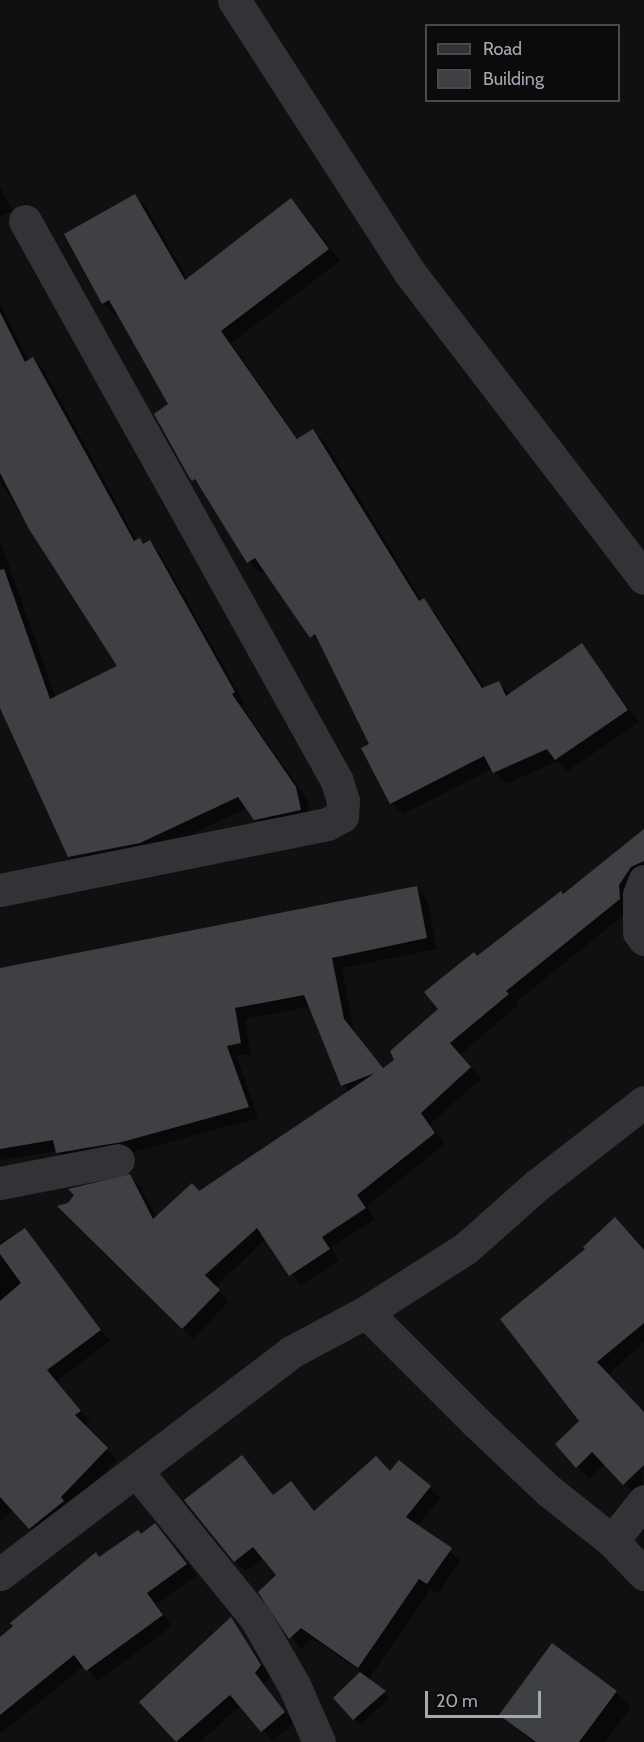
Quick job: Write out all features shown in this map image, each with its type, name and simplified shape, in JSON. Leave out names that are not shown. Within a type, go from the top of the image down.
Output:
[{"type":"street","points":[[234,0],[410,273],[644,578]]},
{"type":"street","points":[[1,887],[327,824],[342,816],[343,801],[337,781],[25,221]]},
{"type":"street","points":[[644,881],[639,895],[639,932],[644,939]]},
{"type":"street","points":[[0,1574],[137,1472],[291,1352],[366,1312],[466,1248],[537,1185],[644,1102]]},
{"type":"street","points":[[0,1183],[118,1160]]},
{"type":"street","points":[[366,1312],[477,1423],[549,1491],[612,1541],[644,1575]]},
{"type":"street","points":[[137,1472],[255,1617],[294,1685],[319,1742]]},
{"type":"street","points":[[612,1541],[644,1501]]},
{"type":"building","points":[[135,194],[185,280],[291,198],[329,249],[221,331],[297,439],[313,429],[419,601],[424,598],[482,688],[499,681],[506,696],[582,643],[628,710],[555,760],[547,749],[493,773],[484,756],[390,804],[361,748],[369,744],[315,634],[310,638],[255,558],[247,563],[195,479],[192,481],[189,477],[154,414],[168,404],[109,300],[102,304],[64,234]]},
{"type":"building","points":[[0,312],[25,362],[33,357],[134,541],[140,538],[143,544],[150,540],[235,692],[232,694],[296,787],[301,810],[254,820],[238,797],[140,843],[68,857],[0,708],[0,570],[4,569],[50,699],[117,666],[29,529],[0,473]]},
{"type":"building","points":[[644,829],[644,861],[631,867],[619,885],[620,899],[506,991],[509,994],[450,1043],[471,1067],[421,1113],[435,1133],[357,1195],[366,1208],[322,1237],[330,1249],[289,1276],[257,1228],[205,1275],[220,1290],[182,1329],[57,1206],[68,1203],[74,1195],[68,1189],[130,1174],[153,1219],[192,1183],[199,1191],[375,1073],[341,1086],[304,995],[235,1008],[241,1043],[227,1046],[249,1107],[122,1142],[56,1153],[53,1140],[0,1149],[0,968],[417,886],[427,938],[332,958],[344,1019],[383,1068],[394,1060],[390,1051],[438,1009],[424,992],[474,952],[477,956],[561,891],[563,894]]},
{"type":"building","points":[[615,1217],[644,1250],[644,1323],[597,1362],[644,1412],[644,1465],[623,1485],[592,1452],[576,1468],[555,1444],[579,1421],[500,1319],[585,1249],[583,1247]]},
{"type":"building","points":[[25,1228],[101,1330],[47,1370],[81,1411],[75,1415],[108,1448],[61,1497],[64,1501],[29,1529],[0,1497],[0,1301],[21,1283],[0,1254],[0,1245]]},
{"type":"building","points":[[242,1455],[273,1495],[291,1481],[314,1511],[376,1456],[390,1471],[399,1460],[431,1486],[406,1517],[452,1548],[427,1584],[419,1579],[358,1668],[301,1628],[289,1639],[258,1592],[276,1575],[253,1547],[234,1562],[184,1500]]},
{"type":"building","points":[[155,1523],[187,1564],[147,1593],[163,1615],[86,1671],[74,1655],[0,1715],[0,1637],[13,1626],[10,1623],[96,1552],[99,1557],[138,1530],[141,1534]]},
{"type":"building","points":[[231,1617],[261,1665],[255,1673],[285,1712],[261,1732],[230,1695],[176,1742],[139,1702]]},
{"type":"building","points":[[552,1643],[617,1691],[579,1742],[536,1742],[499,1715]]},
{"type":"building","points":[[360,1672],[386,1691],[353,1720],[333,1698]]}]
